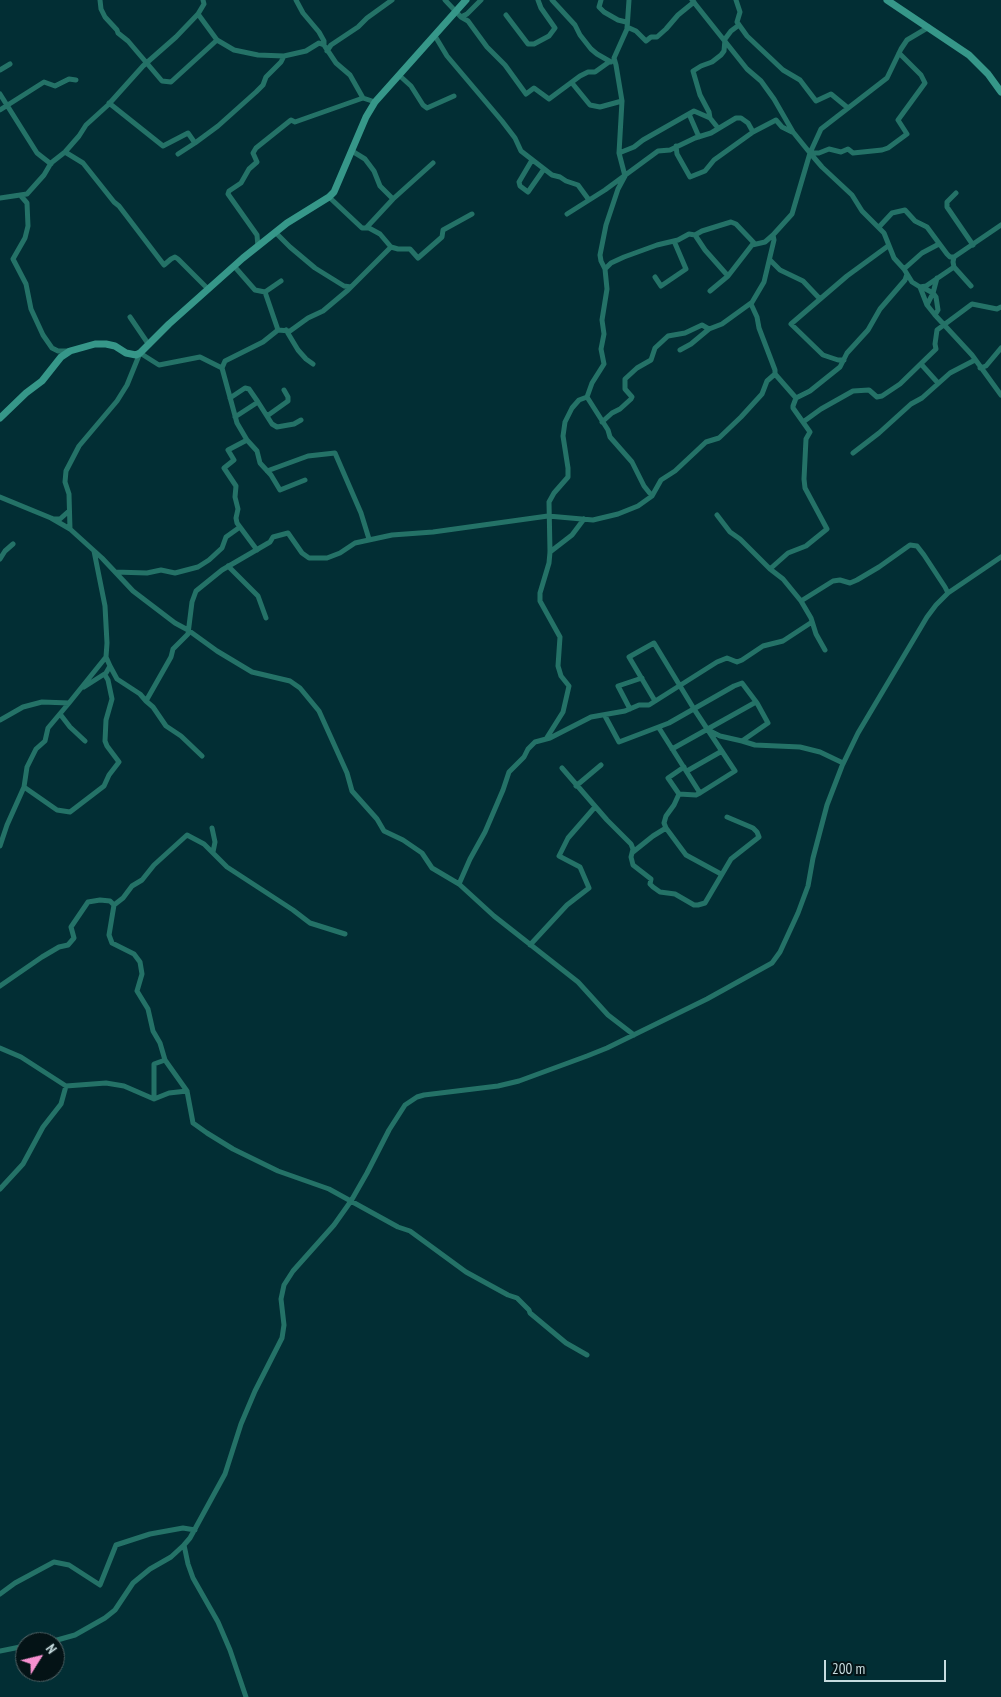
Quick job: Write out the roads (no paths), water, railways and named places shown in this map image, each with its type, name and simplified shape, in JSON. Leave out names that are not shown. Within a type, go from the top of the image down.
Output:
[{"type":"street","points":[[100,0],[101,9],[105,17],[162,81],[171,82],[217,40]]},
{"type":"street","points":[[0,198],[27,194],[51,164],[79,136],[86,125],[198,14],[204,4],[203,0]]},
{"type":"street","points":[[296,0],[303,13],[319,32],[324,41],[325,48]]},
{"type":"street","points":[[325,48],[331,46],[358,27],[392,0]]},
{"type":"street","points":[[445,0],[458,15],[468,21],[487,47],[505,65],[526,94],[534,88],[549,99],[588,72],[595,72],[603,65],[612,62]]},
{"type":"street","points":[[70,530],[69,494],[65,482],[66,471],[79,446],[117,401],[127,385],[140,353],[168,324],[287,222],[329,197],[334,192],[366,117],[375,102],[435,36],[458,15],[466,0]]},
{"type":"street","points":[[458,15],[467,14],[481,0]]},
{"type":"street","points":[[506,15],[528,44],[534,44],[550,36],[555,28],[537,0]]},
{"type":"street","points":[[552,0],[575,25],[591,49],[612,62]]},
{"type":"street","points":[[601,0],[599,7],[607,14],[636,31],[646,41],[651,37],[657,37],[666,30],[693,1],[747,69],[761,81],[793,132],[810,153],[852,195],[862,211],[884,233],[894,258],[912,282]]},
{"type":"street","points":[[546,739],[563,712],[569,686],[561,676],[558,666],[560,637],[540,601],[540,593],[549,563],[550,552],[549,502],[568,477],[563,436],[565,422],[572,408],[580,400],[587,397],[592,383],[604,364],[601,349],[604,334],[602,320],[607,289],[605,269],[600,255],[606,225],[618,189],[625,176],[619,154],[622,101],[612,62],[625,32],[629,0]]},
{"type":"street","points":[[736,0],[740,12],[737,22],[743,32],[777,64],[800,80],[816,101],[831,94],[848,108]]},
{"type":"street","points":[[887,0],[899,3],[928,27],[969,55],[988,74],[1001,92]]},
{"type":"street","points":[[198,14],[217,40],[234,50],[258,55],[284,56],[306,50],[319,43],[336,63],[350,75],[363,98]]},
{"type":"street","points":[[718,128],[710,118],[700,95],[699,86],[693,71],[712,62],[724,51],[725,39],[730,31],[739,25]]},
{"type":"street","points":[[710,291],[728,276],[752,245],[765,242],[792,214],[810,153],[821,129],[887,78],[907,40],[928,27]]},
{"type":"street","points":[[435,36],[447,56],[515,138],[521,151],[552,175],[578,184],[589,200]]},
{"type":"street","points":[[810,153],[819,153],[829,149],[841,152],[848,149],[853,153],[882,150],[888,148],[907,134],[898,120],[925,83],[921,75],[899,52]]},
{"type":"street","points":[[178,154],[218,126],[256,92],[284,56]]},
{"type":"street","points":[[0,69],[10,64]]},
{"type":"street","points":[[400,76],[411,86],[422,105],[428,108],[454,96]]},
{"type":"street","points":[[0,110],[44,82],[55,86],[70,79],[76,80]]},
{"type":"street","points":[[572,83],[590,105],[600,107],[622,101]]},
{"type":"street","points":[[0,94],[37,153],[51,164]]},
{"type":"street","points":[[258,247],[257,234],[229,199],[228,194],[228,191],[241,183],[256,162],[254,153],[256,148],[292,120],[295,122],[363,98],[375,102]]},
{"type":"street","points":[[109,103],[162,146],[188,132],[195,143]]},
{"type":"street","points":[[619,154],[705,105]]},
{"type":"street","points":[[694,111],[710,118]]},
{"type":"street","points":[[676,146],[676,154],[690,177],[705,171],[714,160],[752,132],[776,120],[781,111]]},
{"type":"street","points":[[689,114],[699,137]]},
{"type":"street","points":[[567,214],[625,176],[658,151],[664,151],[711,133],[736,118],[741,118],[748,124],[752,132]]},
{"type":"street","points":[[776,120],[782,127],[793,132]]},
{"type":"street","points":[[352,151],[365,159],[374,171],[377,182],[393,199]]},
{"type":"street","points":[[65,152],[83,163],[164,265],[175,257],[208,289]]},
{"type":"street","points":[[532,160],[519,182],[520,186],[528,192],[544,168]]},
{"type":"street","points":[[368,228],[393,199],[433,163]]},
{"type":"street","points":[[956,192],[947,202],[948,207],[973,245]]},
{"type":"street","points":[[21,196],[27,203],[28,226],[26,238],[13,258],[26,284],[31,309],[42,335],[52,348],[64,352],[95,344],[106,344],[115,346],[126,353],[136,355],[140,353],[159,365],[200,357],[222,368]]},
{"type":"street","points":[[329,197],[362,228],[368,228],[380,234],[391,247],[398,250],[410,249],[418,258],[442,237],[443,230],[472,214]]},
{"type":"street","points":[[879,228],[892,213],[905,210],[915,221],[927,227],[947,254],[950,257],[954,257]]},
{"type":"street","points":[[605,269],[610,263],[624,257],[674,241],[689,234],[694,235],[731,222],[736,224],[755,244]]},
{"type":"street","points":[[970,286],[954,266],[952,262],[954,257],[1001,224]]},
{"type":"street","points":[[275,232],[315,268],[344,286],[351,287]]},
{"type":"street","points":[[694,235],[728,276]]},
{"type":"street","points":[[680,350],[691,344],[709,329],[722,324],[752,302],[764,282],[774,240],[773,235]]},
{"type":"street","points":[[655,277],[661,286],[686,269],[674,241]]},
{"type":"street","points":[[770,569],[788,552],[812,543],[827,529],[805,488],[806,440],[810,432],[793,406],[796,398],[810,391],[840,367],[846,353],[872,324],[886,302],[905,280],[905,271],[922,253],[939,244]]},
{"type":"street","points":[[844,360],[823,355],[791,324],[848,276],[888,246]]},
{"type":"street","points":[[305,480],[280,490],[260,462],[256,451],[236,422],[222,368],[225,361],[263,342],[278,330],[290,331],[308,318],[323,311],[351,287],[391,247]]},
{"type":"street","points":[[770,260],[780,270],[804,281],[820,299]]},
{"type":"street","points":[[234,266],[255,290],[265,292],[281,281]]},
{"type":"street","points":[[921,287],[926,286],[954,266]]},
{"type":"street","points":[[927,305],[937,278]]},
{"type":"street","points":[[905,280],[933,293],[938,303],[938,310],[935,315]]},
{"type":"street","points":[[921,287],[927,305],[983,367],[985,374],[1001,395]]},
{"type":"street","points":[[265,292],[278,330]]},
{"type":"street","points":[[752,302],[759,328],[775,367],[775,374],[796,398]]},
{"type":"street","points":[[802,422],[853,390],[869,390],[877,397],[882,396],[900,384],[936,349],[937,330],[972,304],[1001,307]]},
{"type":"street","points":[[130,317],[149,344]]},
{"type":"street","points":[[602,422],[620,409],[632,397],[625,389],[625,379],[637,368],[651,360],[655,348],[668,336],[685,333],[702,325],[709,329]]},
{"type":"street","points":[[286,330],[298,350],[313,364]]},
{"type":"street","points":[[983,367],[1001,348]]},
{"type":"street","points":[[0,418],[26,393],[42,381],[61,357],[70,351]]},
{"type":"street","points":[[852,453],[879,433],[911,404],[922,398],[950,373],[975,360]]},
{"type":"street","points":[[921,364],[938,383]]},
{"type":"street","points":[[146,701],[171,657],[173,648],[188,634],[192,602],[196,591],[228,566],[270,542],[273,537],[288,533],[302,553],[309,558],[327,558],[340,553],[355,543],[392,535],[433,532],[548,516],[593,520],[618,514],[638,506],[652,496],[661,480],[706,442],[718,438],[762,394],[767,381],[775,374]]},
{"type":"street","points":[[230,398],[245,388],[249,389],[272,424],[277,427],[294,424],[301,420]]},
{"type":"street","points":[[267,416],[288,401],[284,390]]},
{"type":"street","points":[[587,397],[608,430],[610,437],[632,462],[644,486],[652,496]]},
{"type":"street","points":[[235,417],[258,402]]},
{"type":"street","points":[[247,440],[228,450],[234,460],[224,468],[236,486],[235,498],[238,508],[236,518],[240,527],[257,550]]},
{"type":"street","points":[[267,471],[308,456],[335,454],[369,539]]},
{"type":"street","points":[[0,497],[54,519],[70,530],[94,551],[133,591],[175,623],[217,651],[252,672],[290,681],[300,688],[319,711],[347,774],[352,791],[377,819],[384,831],[403,840],[422,853],[432,868],[459,884],[494,916],[578,982],[608,1015],[634,1035]]},
{"type":"street","points":[[54,519],[60,519],[69,511]]},
{"type":"street","points":[[716,515],[730,532],[783,579],[801,602],[825,650]]},
{"type":"street","points":[[550,552],[572,534],[584,519]]},
{"type":"street","points":[[114,572],[148,573],[161,570],[175,573],[198,567],[210,560],[222,548],[228,535],[240,527]]},
{"type":"street","points":[[0,559],[13,544]]},
{"type":"street","points":[[801,602],[833,581],[840,580],[850,583],[857,580],[910,545],[917,546],[948,593]]},
{"type":"street","points":[[0,846],[7,825],[24,788],[27,767],[36,750],[45,741],[48,728],[84,687],[106,656],[108,643],[105,606],[94,551]]},
{"type":"street","points":[[65,1638],[75,1635],[115,1610],[133,1583],[184,1545],[194,1530],[225,1474],[255,1390],[282,1338],[284,1325],[281,1299],[284,1285],[293,1271],[334,1225],[351,1201],[368,1173],[395,1120],[406,1105],[418,1097],[498,1086],[519,1081],[607,1048],[707,999],[772,963],[786,940],[808,886],[813,858],[827,805],[843,763],[858,733],[926,617],[948,593],[1001,557]]},
{"type":"street","points":[[228,566],[258,596],[266,618]]},
{"type":"street","points":[[459,884],[485,832],[510,772],[524,757],[528,748],[535,742],[546,739],[591,717],[606,716],[639,706],[649,705],[717,662],[727,658],[737,662],[742,660],[763,646],[783,641],[812,622]]},
{"type":"street","points":[[656,701],[629,656],[654,643],[735,771],[696,795],[679,794]]},
{"type":"street","points":[[106,656],[117,679],[140,694],[166,726],[181,736],[202,756]]},
{"type":"street","points":[[84,687],[105,675],[110,666]]},
{"type":"street","points":[[24,788],[57,810],[70,812],[104,786],[109,775],[120,762],[106,746],[105,741],[106,720],[112,699],[105,675]]},
{"type":"street","points":[[630,709],[618,686],[642,678]]},
{"type":"street","points":[[606,716],[619,742],[659,728],[739,683],[744,686],[756,702],[768,722],[742,741]]},
{"type":"street","points":[[0,720],[23,707],[42,702],[69,703]]},
{"type":"street","points":[[672,749],[756,702]]},
{"type":"street","points":[[60,714],[85,741]]},
{"type":"street","points":[[659,728],[700,793]]},
{"type":"street","points":[[708,730],[720,736],[756,745],[800,747],[820,752],[843,763]]},
{"type":"street","points":[[679,794],[668,778],[722,751]]},
{"type":"street","points":[[576,786],[600,765]]},
{"type":"street","points":[[562,768],[595,807],[631,844],[633,866],[650,879],[650,884],[660,892],[675,894],[694,905],[705,903],[731,859],[759,837],[758,832],[753,828],[727,817]]},
{"type":"street","points":[[679,794],[666,816],[664,823],[666,828],[686,855],[721,874]]},
{"type":"street","points":[[530,945],[567,905],[589,888],[580,867],[559,856],[568,838],[595,807]]},
{"type":"street","points":[[212,828],[215,842],[213,852]]},
{"type":"street","points":[[633,852],[666,828]]},
{"type":"street","points":[[345,934],[310,924],[293,910],[241,878],[218,859],[204,844],[187,835],[114,905],[109,935],[112,943],[134,954],[140,962],[142,974],[137,991],[148,1008],[153,1031],[160,1043],[165,1060],[187,1091],[193,1123],[233,1149],[278,1172],[328,1189],[398,1227],[410,1230],[466,1272],[517,1298],[526,1306],[530,1314],[566,1342],[587,1355]]},
{"type":"street","points":[[0,986],[37,960],[59,947],[68,945],[74,938],[71,928],[88,902],[110,901],[114,905]]},
{"type":"street","points":[[0,1048],[21,1057],[66,1086],[106,1083],[124,1086],[154,1099],[169,1093],[187,1091]]},
{"type":"street","points":[[154,1099],[154,1064],[165,1060]]},
{"type":"street","points":[[0,1189],[23,1164],[43,1128],[61,1104],[66,1086]]},
{"type":"street","points":[[0,1594],[54,1562],[69,1565],[100,1585],[116,1545],[150,1534],[183,1528],[194,1530]]},
{"type":"street","points":[[184,1545],[193,1578],[218,1622],[246,1697]]},
{"type":"street","points":[[0,1651],[15,1648]]}]
